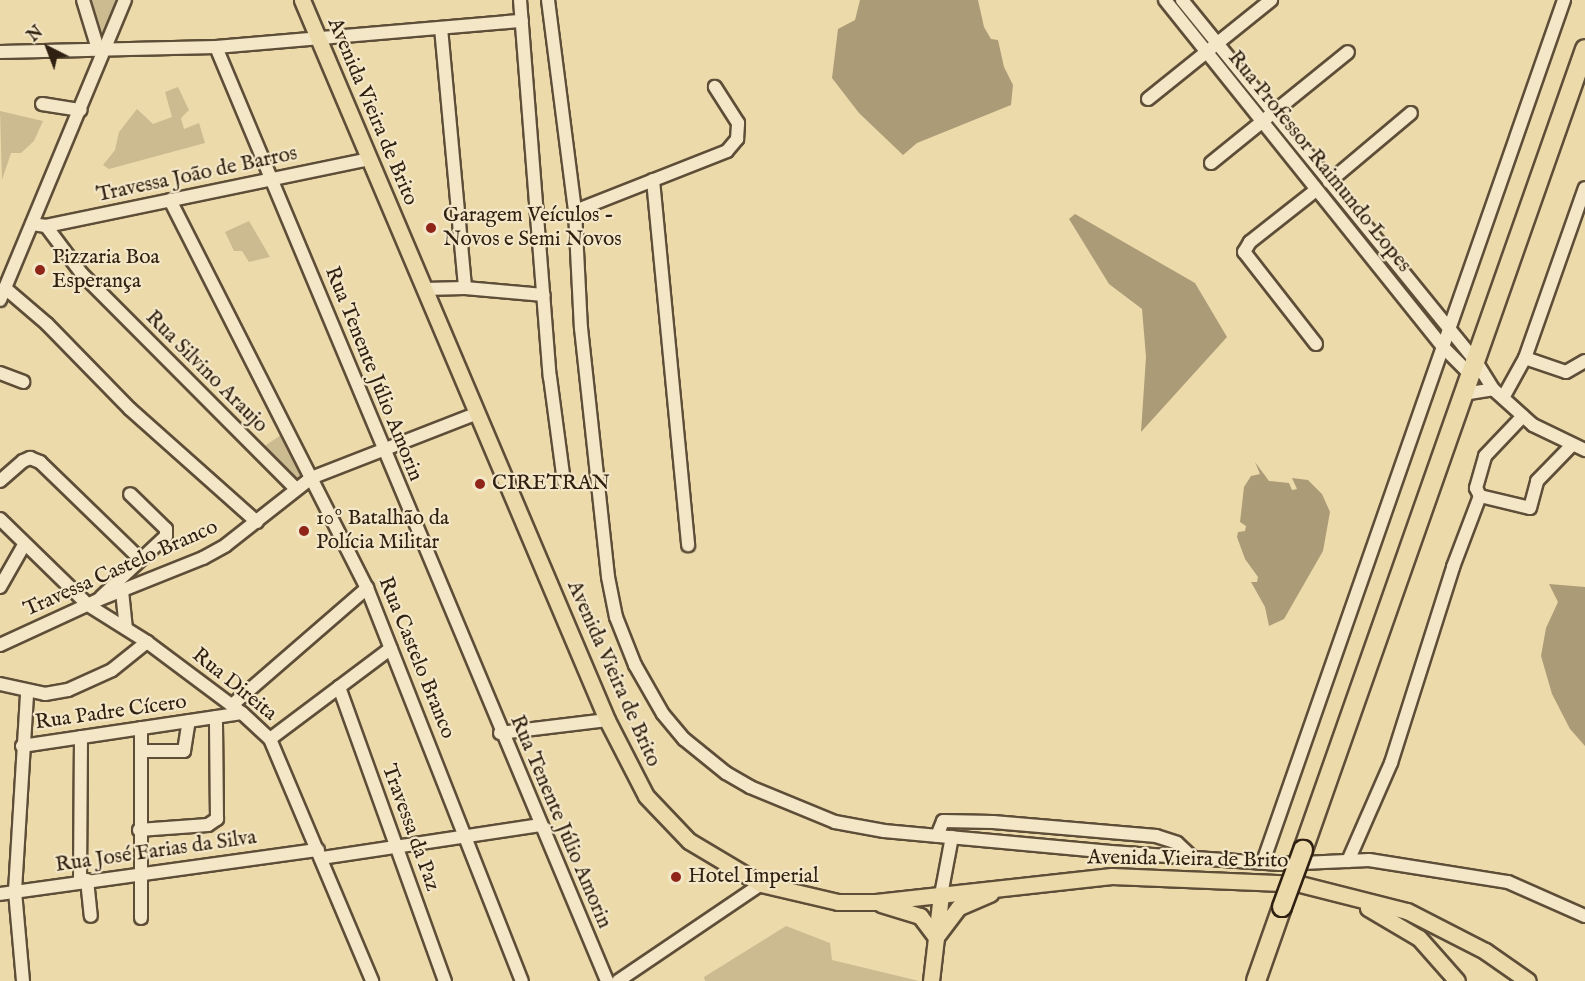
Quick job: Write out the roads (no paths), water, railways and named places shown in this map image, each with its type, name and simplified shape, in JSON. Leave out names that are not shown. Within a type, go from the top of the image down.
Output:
[{"type":"highway","points":[[1256,981],[1585,49]]},
{"type":"main road","name":"Avenida Vieira de Brito","points":[[303,0],[607,720],[636,780],[668,821],[714,859],[761,884],[819,899],[876,902],[1112,876],[1300,884]]},
{"type":"main road","points":[[1300,884],[1377,911],[1398,922],[1419,938],[1457,981]]},
{"type":"main road","points":[[1300,884],[1407,911],[1485,951],[1528,981]]},
{"type":"main road","points":[[936,937],[959,907],[1005,887]]},
{"type":"main road","points":[[931,981],[941,895]]},
{"type":"main road","points":[[876,902],[920,916],[936,937]]},
{"type":"street","points":[[83,0],[102,49]]},
{"type":"street","points":[[0,300],[81,110],[102,49],[125,0]]},
{"type":"street","points":[[520,0],[544,295],[564,482]]},
{"type":"street","points":[[548,0],[575,211],[581,328],[598,504],[616,617],[634,665],[663,714],[684,739],[726,773],[835,822],[937,836],[1280,864],[1348,861],[1454,871],[1508,882],[1585,916]]},
{"type":"street","name":"Rua Professor Raimundo Lopes","points":[[1165,0],[1444,348],[1472,367]]},
{"type":"street","name":"Rua Professor Raimundo Lopes","points":[[1182,0],[1450,334],[1472,367]]},
{"type":"street","points":[[1148,99],[1270,0]]},
{"type":"street","points":[[1263,862],[1389,493],[1450,334],[1564,0]]},
{"type":"street","points":[[0,52],[216,47],[522,21]]},
{"type":"street","points":[[441,28],[465,288]]},
{"type":"street","name":"Rua Tenente Júlio Amorin","points":[[216,47],[500,733],[607,981]]},
{"type":"street","points":[[1211,162],[1348,52]]},
{"type":"street","points":[[575,211],[727,151],[737,139],[738,123],[715,87]]},
{"type":"street","points":[[42,104],[81,110]]},
{"type":"street","points":[[1329,182],[1411,113]]},
{"type":"street","name":"Travessa João de Barros","points":[[32,225],[46,226],[370,159]]},
{"type":"street","points":[[653,180],[688,545]]},
{"type":"street","points":[[1463,394],[1498,392],[1526,358],[1585,188]]},
{"type":"street","points":[[1316,344],[1244,252],[1250,242],[1317,190]]},
{"type":"street","name":"Rua Castelo Branco","points":[[170,200],[367,588],[522,981]]},
{"type":"street","name":"Rua Silvino Araujo","points":[[46,226],[82,274],[295,488]]},
{"type":"street","points":[[5,288],[47,324],[130,409],[257,522]]},
{"type":"street","points":[[424,289],[465,288],[544,295]]},
{"type":"street","points":[[1526,358],[1566,372],[1585,361]]},
{"type":"street","points":[[1472,367],[1523,416],[1571,446],[1585,450]]},
{"type":"street","points":[[0,373],[23,382]]},
{"type":"street","name":"Travessa Castelo Branco","points":[[0,645],[93,603],[203,558],[257,522],[295,488],[311,478],[383,452],[477,413]]},
{"type":"street","points":[[1348,861],[1391,763],[1453,567],[1480,496],[1476,488],[1485,456],[1523,416]]},
{"type":"street","points":[[1480,496],[1530,508],[1537,481],[1571,446]]},
{"type":"street","points":[[0,481],[23,461],[30,458],[40,462],[141,559]]},
{"type":"street","points":[[93,603],[141,559],[167,531],[130,494]]},
{"type":"street","name":"Rua Direita","points":[[0,519],[24,545],[93,603],[237,709],[270,739],[372,981]]},
{"type":"street","points":[[0,587],[24,545]]},
{"type":"street","points":[[237,709],[367,588]]},
{"type":"street","points":[[122,591],[126,628]]},
{"type":"street","points":[[0,684],[27,692],[45,694],[68,690],[112,670],[147,642]]},
{"type":"street","points":[[270,739],[391,648]]},
{"type":"street","name":"Travessa da Paz","points":[[339,687],[445,981]]},
{"type":"street","points":[[23,981],[15,891],[27,692]]},
{"type":"street","name":"Rua Padre Cícero","points":[[22,746],[216,717],[237,709]]},
{"type":"street","points":[[140,830],[208,825],[217,819],[216,717]]},
{"type":"street","points":[[500,733],[607,720]]},
{"type":"street","points":[[141,751],[184,751],[189,721]]},
{"type":"street","points":[[141,728],[141,918]]},
{"type":"street","points":[[81,737],[83,881],[91,916]]},
{"type":"street","points":[[937,836],[943,821],[1017,824],[1156,837],[1178,843],[1192,857]]},
{"type":"street","name":"Rua José Farias da Silva","points":[[0,894],[140,874],[396,847],[540,825]]},
{"type":"street","points":[[941,895],[952,837]]},
{"type":"street","points":[[618,981],[761,884]]},
{"type":"place","name":"Garagem Veículos - Novos e Semi Novos","points":[[431,228]]},
{"type":"place","name":"Pizzaria Boa Esperança","points":[[40,270]]},
{"type":"place","name":"CIRETRAN","points":[[480,484]]},
{"type":"place","name":"10º Batalhão da Polícia Militar","points":[[304,531]]},
{"type":"place","name":"Hotel Imperial","points":[[676,877]]}]
